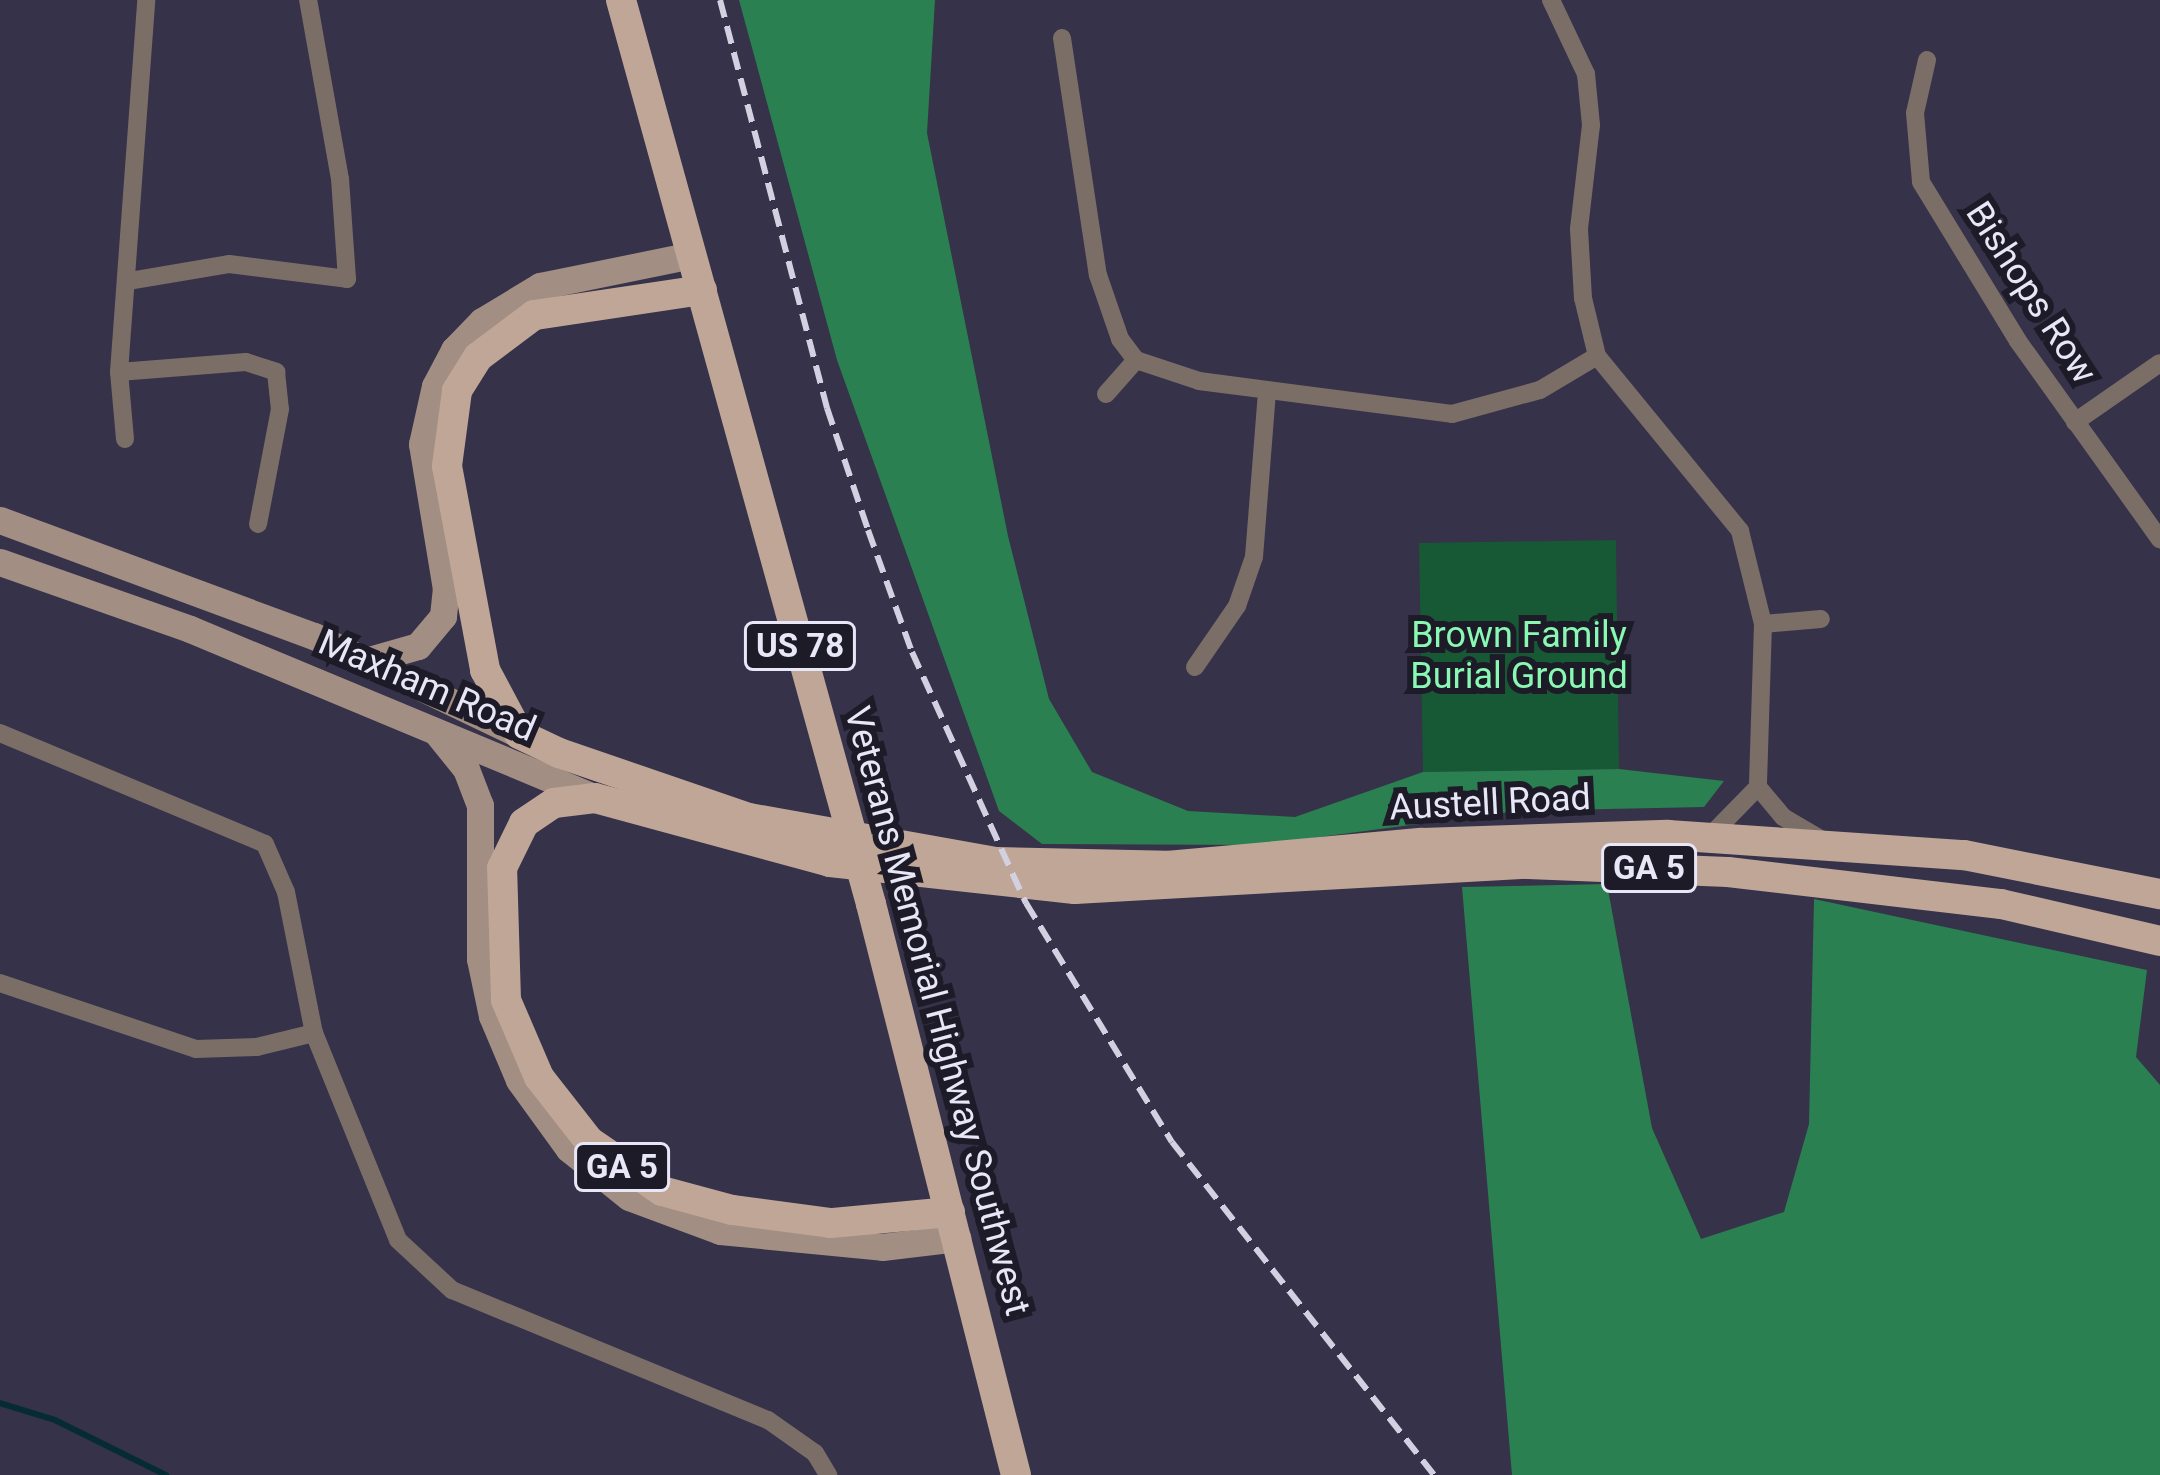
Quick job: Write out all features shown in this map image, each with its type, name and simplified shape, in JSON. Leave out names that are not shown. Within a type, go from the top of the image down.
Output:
[{"type":"main road","name":"US 78","points":[[621,0],[702,290]]},
{"type":"main road","points":[[369,660],[418,646],[443,616],[446,589],[422,444],[435,386],[454,350],[482,321],[540,286],[692,255]]},
{"type":"main road","points":[[520,734],[485,670],[450,488],[447,441],[457,391],[504,334],[550,308],[702,290]]},
{"type":"main road","name":"Veterans Memorial Highway Southwest","points":[[702,290],[954,1225],[1016,1475]]},
{"type":"main road","name":"Maxham Road","points":[[0,520],[369,660],[600,770],[753,831]]},
{"type":"main road","name":"Maxham Road","points":[[0,562],[174,623],[595,798],[826,849]]},
{"type":"main road","points":[[437,733],[466,769],[480,805],[478,937],[492,1016],[526,1093],[569,1149],[628,1197],[748,1238],[882,1247],[954,1225]]},
{"type":"main road","name":"GA 5","points":[[595,798],[554,803],[524,823],[502,868],[499,898],[511,1016],[571,1123],[639,1178],[706,1204],[831,1223],[954,1225]]},
{"type":"main road","name":"Austell Road","points":[[1129,879],[1445,842],[1708,838],[1826,842],[1988,859],[2160,894]]},
{"type":"main road","name":"Austell Road","points":[[826,849],[997,862],[1129,879],[1426,867],[1684,869],[1911,890],[2160,941]]},
{"type":"street","points":[[125,439],[119,372],[146,0]]},
{"type":"street","points":[[129,281],[229,264],[346,279],[340,179],[308,0]]},
{"type":"street","points":[[1551,0],[1586,74],[1591,125],[1579,229],[1597,356],[1740,531],[1763,624],[1758,787],[1783,817],[1826,842]]},
{"type":"street","points":[[1062,38],[1099,275],[1120,339],[1136,360],[1199,381],[1453,414],[1540,390],[1597,356]]},
{"type":"street","name":"Bishops Row","points":[[1927,60],[1915,113],[1921,182],[2075,422],[2160,538]]},
{"type":"street","points":[[1106,394],[1136,360]]},
{"type":"street","points":[[119,372],[246,362],[276,372],[280,409],[258,524]]},
{"type":"street","points":[[2075,422],[2160,363]]},
{"type":"street","points":[[1196,667],[1237,606],[1254,557],[1268,391]]},
{"type":"street","points":[[1763,624],[1821,619]]},
{"type":"street","points":[[0,733],[266,844],[286,892],[314,1033],[398,1240],[452,1290],[768,1420],[815,1453],[828,1475]]},
{"type":"street","points":[[1708,838],[1758,787]]},
{"type":"street","points":[[0,982],[196,1049],[257,1047],[314,1033]]},
{"type":"green space","points":[[739,0],[935,0],[927,133],[1008,536],[1049,699],[1092,772],[1188,811],[1295,817],[1423,772],[1619,769],[1724,781],[1704,807],[1517,811],[1258,845],[1042,844],[999,811],[837,360]]},
{"type":"green space","name":"Brown Family Burial Ground","points":[[1616,540],[1619,769],[1423,772],[1419,543]]},
{"type":"green space","points":[[1607,884],[1652,1128],[1701,1239],[1784,1212],[1809,1124],[1814,899],[2147,970],[2136,1057],[2160,1085],[2160,1475],[1512,1475],[1462,887]]},
{"type":"waterway","points":[[0,1403],[55,1420],[166,1475]]},
{"type":"railway","points":[[720,0],[827,408],[868,530],[912,652],[1026,903],[1172,1142],[1434,1475]]}]
